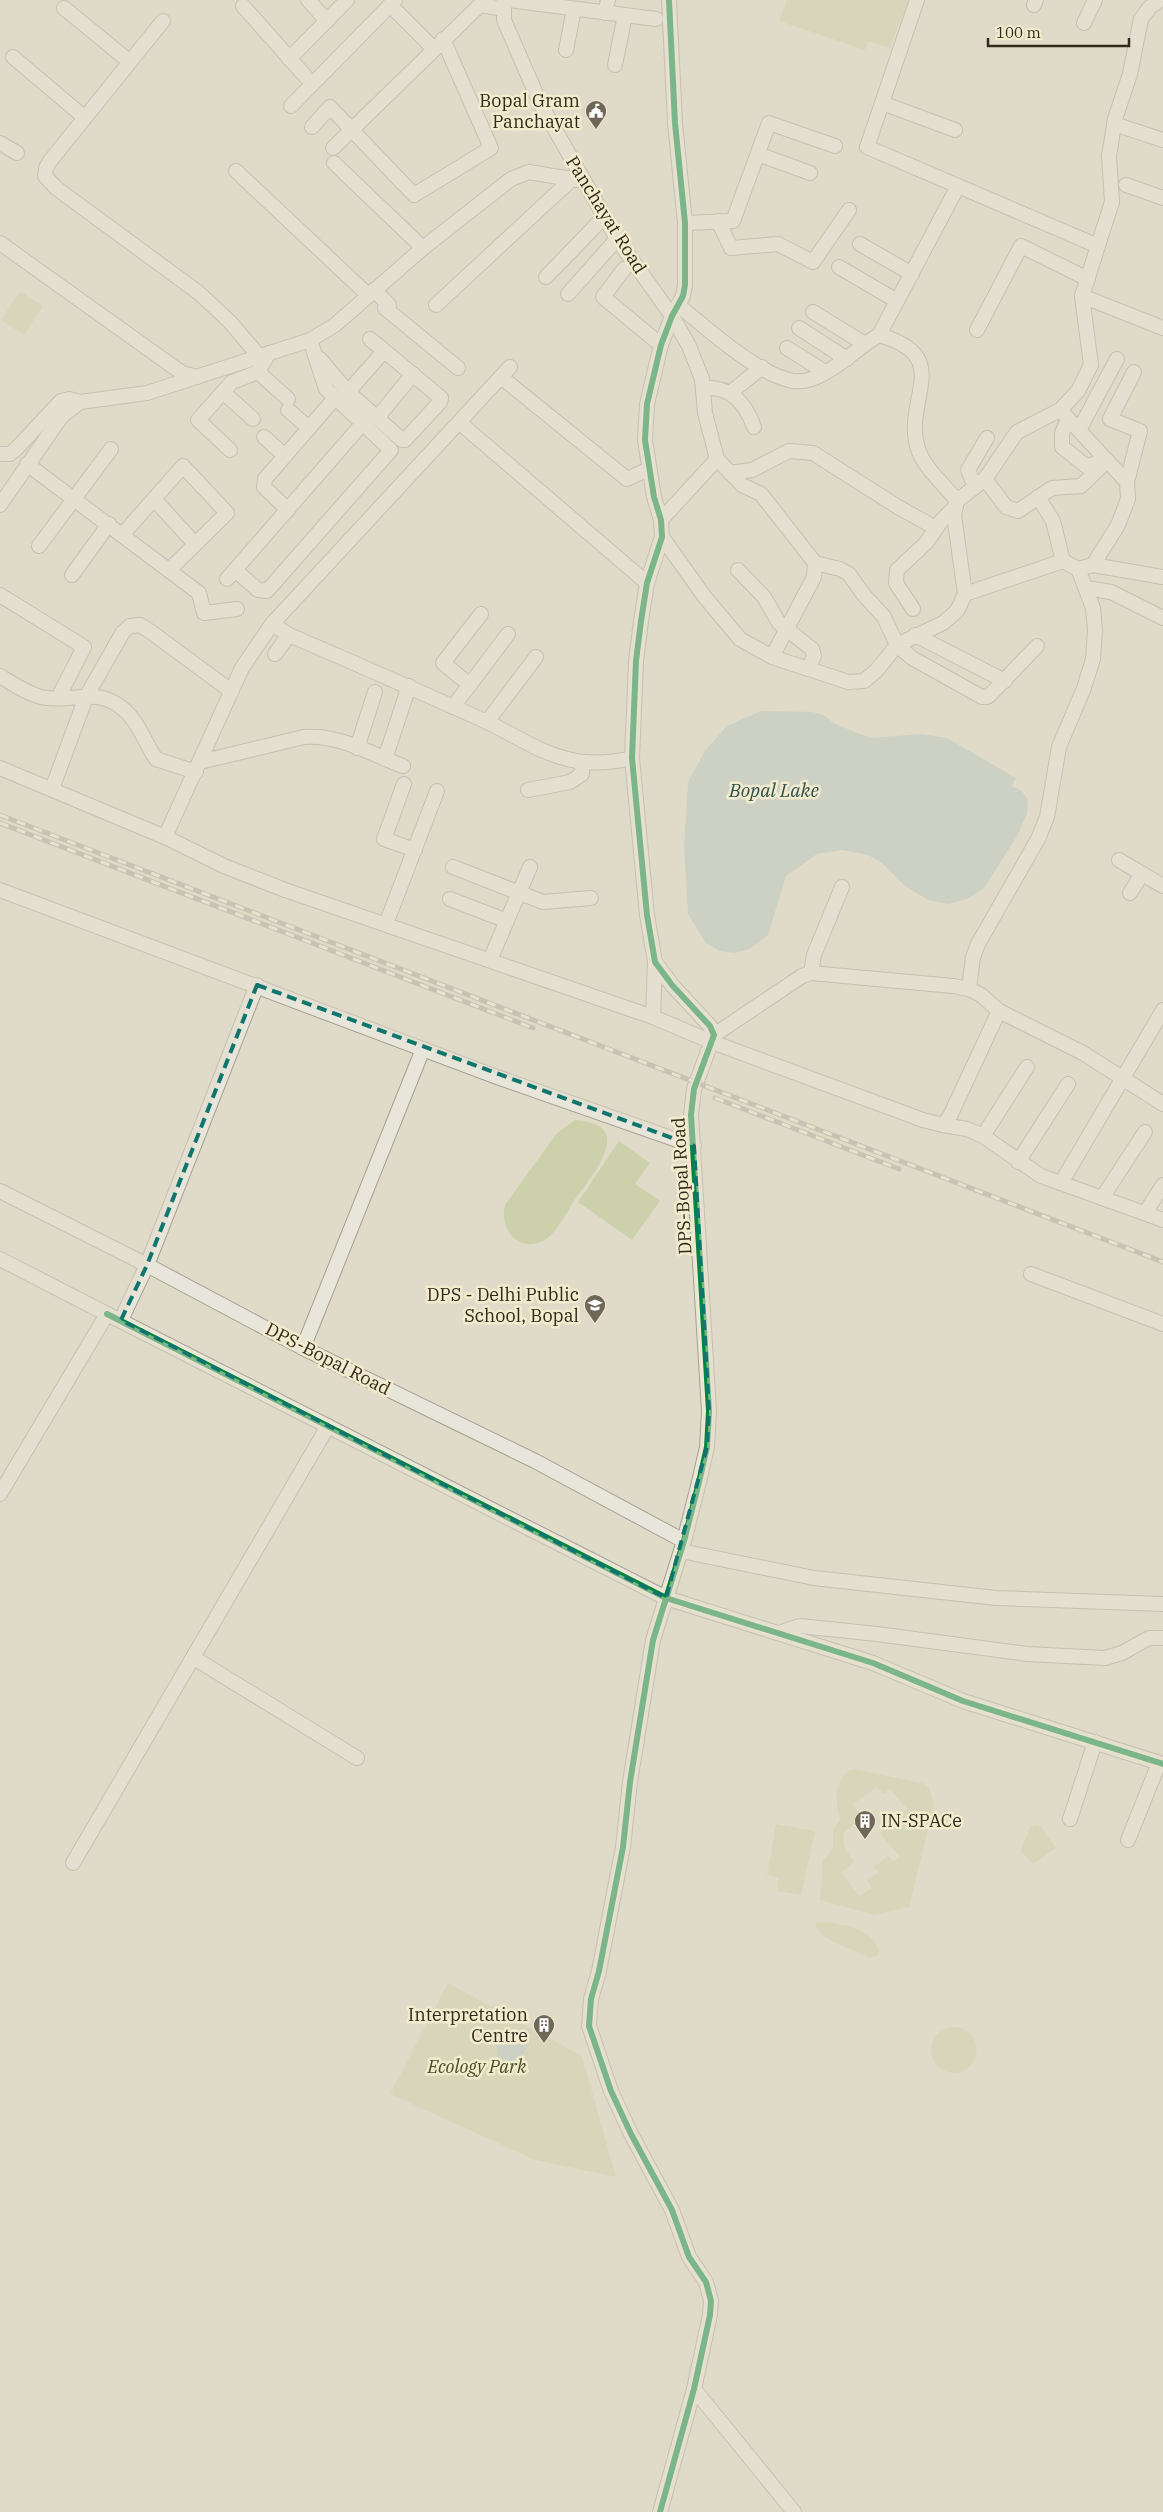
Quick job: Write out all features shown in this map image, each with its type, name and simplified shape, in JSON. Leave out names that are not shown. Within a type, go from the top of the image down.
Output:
[{"type":"street","points":[[308,0],[327,21]]},
{"type":"street","points":[[290,59],[347,0]]},
{"type":"street","points":[[653,1017],[655,962],[646,915],[632,758],[636,661],[647,583],[662,537],[661,520],[649,469],[645,440],[647,404],[661,345],[685,285],[685,223],[675,123],[669,0]]},
{"type":"street","points":[[917,0],[867,148],[1098,246]]},
{"type":"street","points":[[1084,23],[1095,0]]},
{"type":"street","points":[[1107,461],[1086,466],[1062,447],[1064,414],[1091,365],[1082,296],[1112,202],[1109,156],[1114,124],[1130,74],[1141,19],[1150,7],[1160,0]]},
{"type":"street","points":[[290,106],[393,3],[438,43],[491,148],[414,195],[330,107],[312,127]]},
{"type":"street","points":[[333,148],[438,43],[480,4],[505,3],[574,9],[607,6],[625,15],[656,19]]},
{"type":"street","name":"Panchayat Road","points":[[505,3],[504,20],[540,103],[578,180],[617,239],[675,311]]},
{"type":"street","points":[[243,6],[306,77]]},
{"type":"street","points":[[64,8],[130,62]]},
{"type":"street","points":[[566,50],[574,9]]},
{"type":"street","points":[[615,65],[625,15]]},
{"type":"street","points":[[163,21],[84,117],[46,168],[45,176],[50,184],[199,293],[264,354]]},
{"type":"street","points":[[13,57],[84,117]]},
{"type":"street","points":[[882,103],[955,130]]},
{"type":"street","points":[[685,223],[734,221],[769,123],[835,146]]},
{"type":"street","points":[[1114,124],[1163,140]]},
{"type":"street","points":[[0,142],[17,153]]},
{"type":"street","points":[[758,154],[810,173]]},
{"type":"street","points":[[334,163],[423,248]]},
{"type":"street","points":[[236,171],[371,293],[389,305],[385,308],[458,368]]},
{"type":"street","points":[[0,454],[10,454],[62,401],[70,399],[80,402],[147,393],[310,340],[335,325],[423,248],[511,179],[528,172],[578,180]]},
{"type":"street","points":[[436,305],[578,180]]},
{"type":"street","points":[[1126,184],[1163,198]]},
{"type":"street","points":[[675,311],[782,378],[806,381],[825,372],[879,335],[958,186]]},
{"type":"street","points":[[718,221],[732,248],[778,244],[812,262],[849,210]]},
{"type":"street","points":[[546,277],[604,217]]},
{"type":"street","points":[[568,294],[617,239]]},
{"type":"street","points":[[0,243],[182,373],[197,376]]},
{"type":"street","points":[[860,244],[912,274]]},
{"type":"street","points":[[977,330],[1021,246],[1088,279]]},
{"type":"street","points":[[839,267],[897,301]]},
{"type":"street","points":[[624,269],[603,297],[661,345]]},
{"type":"street","points":[[1082,296],[1163,328]]},
{"type":"street","points":[[675,311],[703,388],[705,413],[717,459],[742,485],[761,494],[815,563],[840,569],[849,574],[863,594],[884,617],[897,645],[920,663],[982,697],[987,697],[1005,681],[1037,646]]},
{"type":"street","points":[[814,312],[865,344]]},
{"type":"street","points":[[799,328],[847,358]]},
{"type":"street","points":[[662,537],[704,596],[740,639],[772,657],[848,682],[864,682],[876,671],[897,645],[915,635],[943,624],[957,611],[965,594],[954,515],[956,504],[923,460],[917,448],[917,412],[922,369],[916,355],[908,346],[898,340],[879,335]]},
{"type":"street","points":[[317,356],[348,392],[402,440],[405,440],[440,402],[441,398],[370,339]]},
{"type":"street","points":[[310,340],[317,356],[324,385],[335,398],[390,448],[390,452],[267,591],[258,590],[231,575],[362,423]]},
{"type":"street","points":[[787,348],[825,372]]},
{"type":"street","points":[[348,392],[384,350]]},
{"type":"street","points":[[258,372],[264,354]]},
{"type":"street","points":[[1079,430],[1117,359]]},
{"type":"street","points":[[730,393],[762,367]]},
{"type":"street","points":[[230,450],[198,420],[232,382],[258,372]]},
{"type":"street","points":[[258,372],[309,428]]},
{"type":"street","points":[[165,837],[242,668],[272,624],[506,372],[627,479],[649,469]]},
{"type":"street","points":[[1093,565],[1118,525],[1128,499],[1126,482],[1140,431],[1110,419],[1134,372]]},
{"type":"street","points":[[377,418],[413,374]]},
{"type":"street","points":[[703,388],[713,387],[730,393],[747,410],[754,427]]},
{"type":"street","points":[[223,392],[253,419]]},
{"type":"street","points":[[288,510],[268,492],[263,483],[335,398]]},
{"type":"street","points":[[0,505],[61,417],[80,402]]},
{"type":"street","points":[[1064,414],[1126,482]]},
{"type":"street","points":[[913,609],[896,583],[897,570],[916,553],[956,504],[980,483],[1017,432],[1064,414]]},
{"type":"street","points":[[460,422],[647,583]]},
{"type":"street","points":[[264,437],[285,456]]},
{"type":"street","points":[[987,438],[968,470],[1006,507],[1018,511],[1052,488],[1081,486],[1107,461]]},
{"type":"street","points":[[39,546],[111,449]]},
{"type":"street","points":[[730,473],[752,470],[789,451],[813,453],[898,507],[936,528]]},
{"type":"street","points":[[661,520],[717,459]]},
{"type":"street","points":[[27,464],[75,498],[199,593],[204,613],[237,609]]},
{"type":"street","points":[[123,534],[183,466],[226,513],[168,570]]},
{"type":"street","points":[[969,989],[978,944],[1038,839],[1047,817],[1059,747],[1084,688],[1093,658],[1095,630],[1093,608],[1087,588],[1078,569],[1063,560],[1053,521],[1038,497]]},
{"type":"street","points":[[154,499],[195,544]]},
{"type":"street","points":[[72,575],[109,524]]},
{"type":"street","points":[[965,594],[1063,560]]},
{"type":"street","points":[[772,657],[814,577],[815,563]]},
{"type":"street","points":[[1078,569],[1093,565],[1163,578]]},
{"type":"street","points":[[738,570],[764,597],[779,623],[812,649],[814,656],[808,669]]},
{"type":"street","points":[[1087,588],[1111,592],[1163,618]]},
{"type":"street","points":[[0,595],[84,647],[58,698]]},
{"type":"street","points":[[470,685],[443,663],[481,614]]},
{"type":"street","points":[[272,624],[289,635],[409,686],[487,722],[534,747],[568,759],[583,762],[613,762],[632,758]]},
{"type":"street","points":[[52,789],[86,697],[123,632],[130,626],[140,626],[151,632],[231,691]]},
{"type":"street","points":[[453,707],[508,634]]},
{"type":"street","points":[[275,654],[289,635]]},
{"type":"street","points":[[915,635],[1005,681]]},
{"type":"street","points":[[487,722],[536,657]]},
{"type":"street","points":[[0,676],[24,691],[42,697],[102,696],[123,708],[132,718],[156,759],[198,767],[304,737],[320,736],[403,766]]},
{"type":"street","points":[[385,759],[409,686]]},
{"type":"street","points":[[357,748],[375,692]]},
{"type":"street","points":[[528,790],[570,782],[582,774],[583,762]]},
{"type":"street","points":[[0,768],[165,837],[241,873],[713,1038],[923,1120],[967,1129],[983,1136],[1018,1162],[1041,1176],[1163,1220]]},
{"type":"street","points":[[404,784],[384,838],[415,850]]},
{"type":"street","points":[[386,924],[437,791]]},
{"type":"street","points":[[1119,860],[1163,886]]},
{"type":"street","points":[[452,867],[518,894],[543,902],[591,898]]},
{"type":"street","points":[[490,960],[530,867]]},
{"type":"street","points":[[1130,893],[1142,874]]},
{"type":"street","points":[[811,973],[814,955],[842,887]]},
{"type":"street","points":[[0,890],[257,985],[423,1050],[609,1118],[694,1146]]},
{"type":"street","points":[[450,899],[507,921]]},
{"type":"street","points":[[655,962],[672,985],[710,1026],[713,1038]]},
{"type":"street","points":[[713,1038],[802,976],[811,973],[969,989],[981,995],[1000,1011],[1083,1053],[1163,1104]]},
{"type":"street","points":[[121,1320],[141,1280],[257,985]]},
{"type":"street","points":[[1061,1183],[1163,1010]]},
{"type":"street","points":[[943,1125],[958,1101],[1000,1011]]},
{"type":"street","name":"DPS-Bopal Road","points":[[0,1191],[147,1265],[303,1348],[535,1462],[681,1551],[707,1447],[708,1410],[692,1115],[694,1089],[713,1038]]},
{"type":"street","points":[[303,1348],[423,1050]]},
{"type":"street","points":[[983,1136],[1027,1067]]},
{"type":"street","points":[[1018,1162],[1068,1084]]},
{"type":"street","points":[[1102,1198],[1145,1132]]},
{"type":"street","points":[[1145,1213],[1163,1185]]},
{"type":"street","points":[[1,1262],[121,1320],[666,1598],[872,1663],[963,1701],[1161,1763],[1128,1840]]},
{"type":"street","points":[[1032,1274],[1163,1324]]},
{"type":"street","points":[[0,1494],[107,1314]]},
{"type":"street","points":[[73,1863],[328,1426]]},
{"type":"street","points":[[660,2512],[694,2389],[710,2315],[711,2301],[706,2282],[689,2257],[672,2210],[631,2134],[601,2064],[589,2026],[591,1999],[599,1971],[623,1847],[631,1772],[651,1650],[681,1551],[814,1578],[996,1598],[1163,1604]]},
{"type":"street","points":[[779,1633],[800,1626],[1027,1654],[1106,1658],[1122,1653],[1149,1638],[1163,1638]]},
{"type":"street","points":[[194,1658],[357,1758]]},
{"type":"street","points":[[1070,1819],[1095,1742]]},
{"type":"street","points":[[694,2389],[794,2512]]},
{"type":"highlighted area","points":[[257,985],[694,1146],[709,1411],[707,1447],[666,1598],[121,1320],[147,1265]]},
{"type":"green space","points":[[787,0],[909,0],[890,48],[868,41],[865,50],[779,21]]},
{"type":"green space","points":[[20,291],[43,306],[24,335],[1,320]]},
{"type":"green space","points":[[575,1120],[593,1123],[604,1130],[607,1139],[606,1150],[600,1163],[561,1223],[550,1236],[541,1242],[532,1244],[516,1240],[510,1234],[506,1225],[504,1216],[505,1205],[557,1133]]},
{"type":"green space","points":[[619,1141],[650,1163],[635,1184],[660,1201],[632,1240],[578,1202]]},
{"type":"green space","points":[[853,1769],[922,1783],[929,1788],[934,1805],[909,1907],[874,1915],[820,1900],[823,1860],[833,1849],[833,1830],[840,1819],[837,1791],[846,1773]],"holes":[[[877,1787],[883,1794],[890,1789],[907,1809],[880,1833],[900,1857],[893,1861],[888,1856],[874,1867],[879,1872],[867,1880],[872,1888],[859,1896],[841,1873],[854,1862],[844,1846],[843,1834],[862,1817],[853,1804]]]},
{"type":"green space","points":[[776,1824],[815,1831],[801,1895],[777,1891],[779,1878],[767,1875]]},
{"type":"green space","points":[[1035,1825],[1041,1827],[1056,1848],[1033,1864],[1021,1851],[1030,1827]]},
{"type":"green space","points":[[817,1922],[835,1923],[856,1928],[872,1938],[877,1946],[879,1955],[868,1958],[832,1941],[819,1931],[815,1925]]},
{"type":"green space","name":"Ecology Park","points":[[448,1983],[582,2056],[616,2177],[535,2160],[390,2094]]},
{"type":"green space","points":[[949,2027],[959,2027],[973,2037],[977,2050],[973,2063],[967,2069],[959,2073],[949,2073],[935,2063],[931,2055],[931,2045],[941,2031]]},
{"type":"water","name":"Bopal Lake","points":[[761,711],[813,712],[825,716],[835,724],[871,738],[921,734],[947,738],[1016,778],[1012,786],[1022,791],[1028,800],[1027,814],[1017,836],[984,888],[967,899],[948,904],[928,900],[904,885],[882,863],[868,855],[842,850],[817,854],[786,876],[768,935],[750,949],[735,953],[720,951],[706,943],[688,914],[684,846],[688,782],[705,751],[727,726]]},
{"type":"water","points":[[504,2031],[524,2038],[529,2046],[518,2059],[518,2069],[512,2073],[495,2067],[494,2062],[498,2056],[495,2040],[497,2034]]},
{"type":"railway","points":[[0,815],[1163,1262]]},
{"type":"railway","points":[[0,823],[533,1028]]},
{"type":"railway","points":[[715,1098],[899,1169]]},
{"type":"cycle path","points":[[660,2512],[694,2389],[710,2315],[711,2301],[706,2282],[689,2257],[672,2210],[631,2134],[611,2091],[589,2026],[591,1999],[599,1971],[623,1847],[630,1782],[653,1640],[684,1541],[699,1482],[707,1447],[709,1411],[691,1115],[694,1089],[714,1035],[710,1026],[672,985],[655,962],[647,915],[632,758],[636,661],[641,621],[647,583],[662,537],[661,520],[654,497],[645,440],[647,404],[661,345],[672,316],[683,296],[685,285],[685,223],[675,123],[669,0]]},
{"type":"cycle path","points":[[107,1314],[666,1598],[873,1663],[963,1701],[1163,1764]]},
{"type":"place","name":"Bopal Gram Panchayat","points":[[596,130]]},
{"type":"place","name":"DPS - Delhi Public School, Bopal","points":[[595,1324]]},
{"type":"place","name":"IN-SPACe","points":[[865,1840]]},
{"type":"place","name":"Interpretation Centre","points":[[544,2044]]}]
